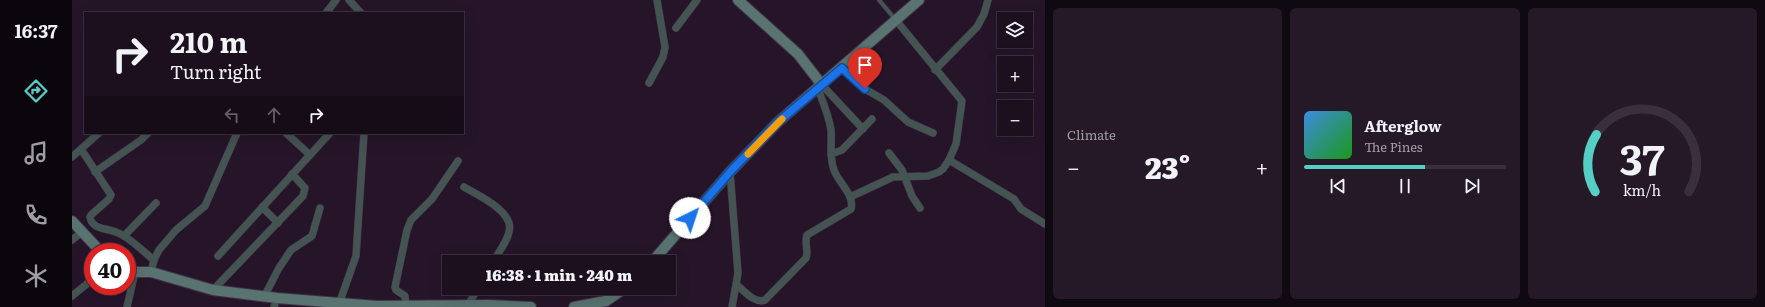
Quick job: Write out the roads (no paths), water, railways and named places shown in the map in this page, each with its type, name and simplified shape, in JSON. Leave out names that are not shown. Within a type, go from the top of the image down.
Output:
[{"type":"street","points":[[327,12],[336,0]]},
{"type":"street","points":[[349,0],[360,12]]},
{"type":"street","points":[[649,83],[663,57],[665,47],[657,0]]},
{"type":"street","points":[[676,28],[697,0]]},
{"type":"street","points":[[738,0],[798,54],[820,87],[863,129]]},
{"type":"street","points":[[658,255],[730,172],[778,122],[842,68],[895,19],[919,0]]},
{"type":"street","points":[[935,70],[977,27],[984,14],[988,0]]},
{"type":"street","points":[[850,196],[893,177],[934,174],[943,169],[956,144],[962,101],[935,70],[895,19]]},
{"type":"street","points":[[842,68],[865,89],[884,100],[908,122],[933,133]]},
{"type":"street","points":[[737,285],[758,301],[762,302],[768,298],[806,258],[807,236],[849,211],[852,206],[850,196],[836,174],[831,154],[829,122],[820,87]]},
{"type":"street","points":[[831,154],[842,150],[872,119]]},
{"type":"street","points":[[72,157],[98,134]]},
{"type":"street","points":[[95,172],[141,140],[147,134]]},
{"type":"street","points":[[151,272],[154,260],[159,250],[176,230],[205,206],[237,134]]},
{"type":"street","points":[[287,134],[310,154]]},
{"type":"street","points":[[218,256],[329,134]]},
{"type":"street","points":[[339,304],[356,256],[364,134]]},
{"type":"street","points":[[81,149],[111,195],[109,199],[92,215],[90,220],[99,228],[115,231],[124,236],[154,260]]},
{"type":"street","points":[[888,153],[905,175],[912,196],[920,208]]},
{"type":"street","points":[[949,160],[1014,199],[1021,209],[1045,224]]},
{"type":"street","points":[[406,306],[405,296],[396,290],[395,287],[409,225],[415,215],[432,199],[458,161]]},
{"type":"street","points":[[730,172],[738,273],[732,307]]},
{"type":"street","points":[[213,290],[303,196],[305,188],[292,174]]},
{"type":"street","points":[[464,187],[498,207],[503,212],[510,226],[509,234],[497,255]]},
{"type":"street","points":[[124,236],[156,203]]},
{"type":"street","points":[[262,207],[278,222]]},
{"type":"street","points":[[264,297],[279,268],[291,250],[312,236],[320,208]]},
{"type":"street","points":[[72,221],[92,243]]},
{"type":"street","points":[[72,240],[82,232]]},
{"type":"street","points":[[136,271],[151,272],[213,290],[264,297],[276,303],[339,304],[377,307],[434,307],[468,305],[530,307]]},
{"type":"street","points":[[72,296],[84,286]]},
{"type":"street","points":[[126,306],[128,295]]},
{"type":"street","points":[[468,305],[474,295]]},
{"type":"street","points":[[574,307],[606,301],[615,295]]},
{"type":"lane","points":[[879,0],[895,19]]}]
